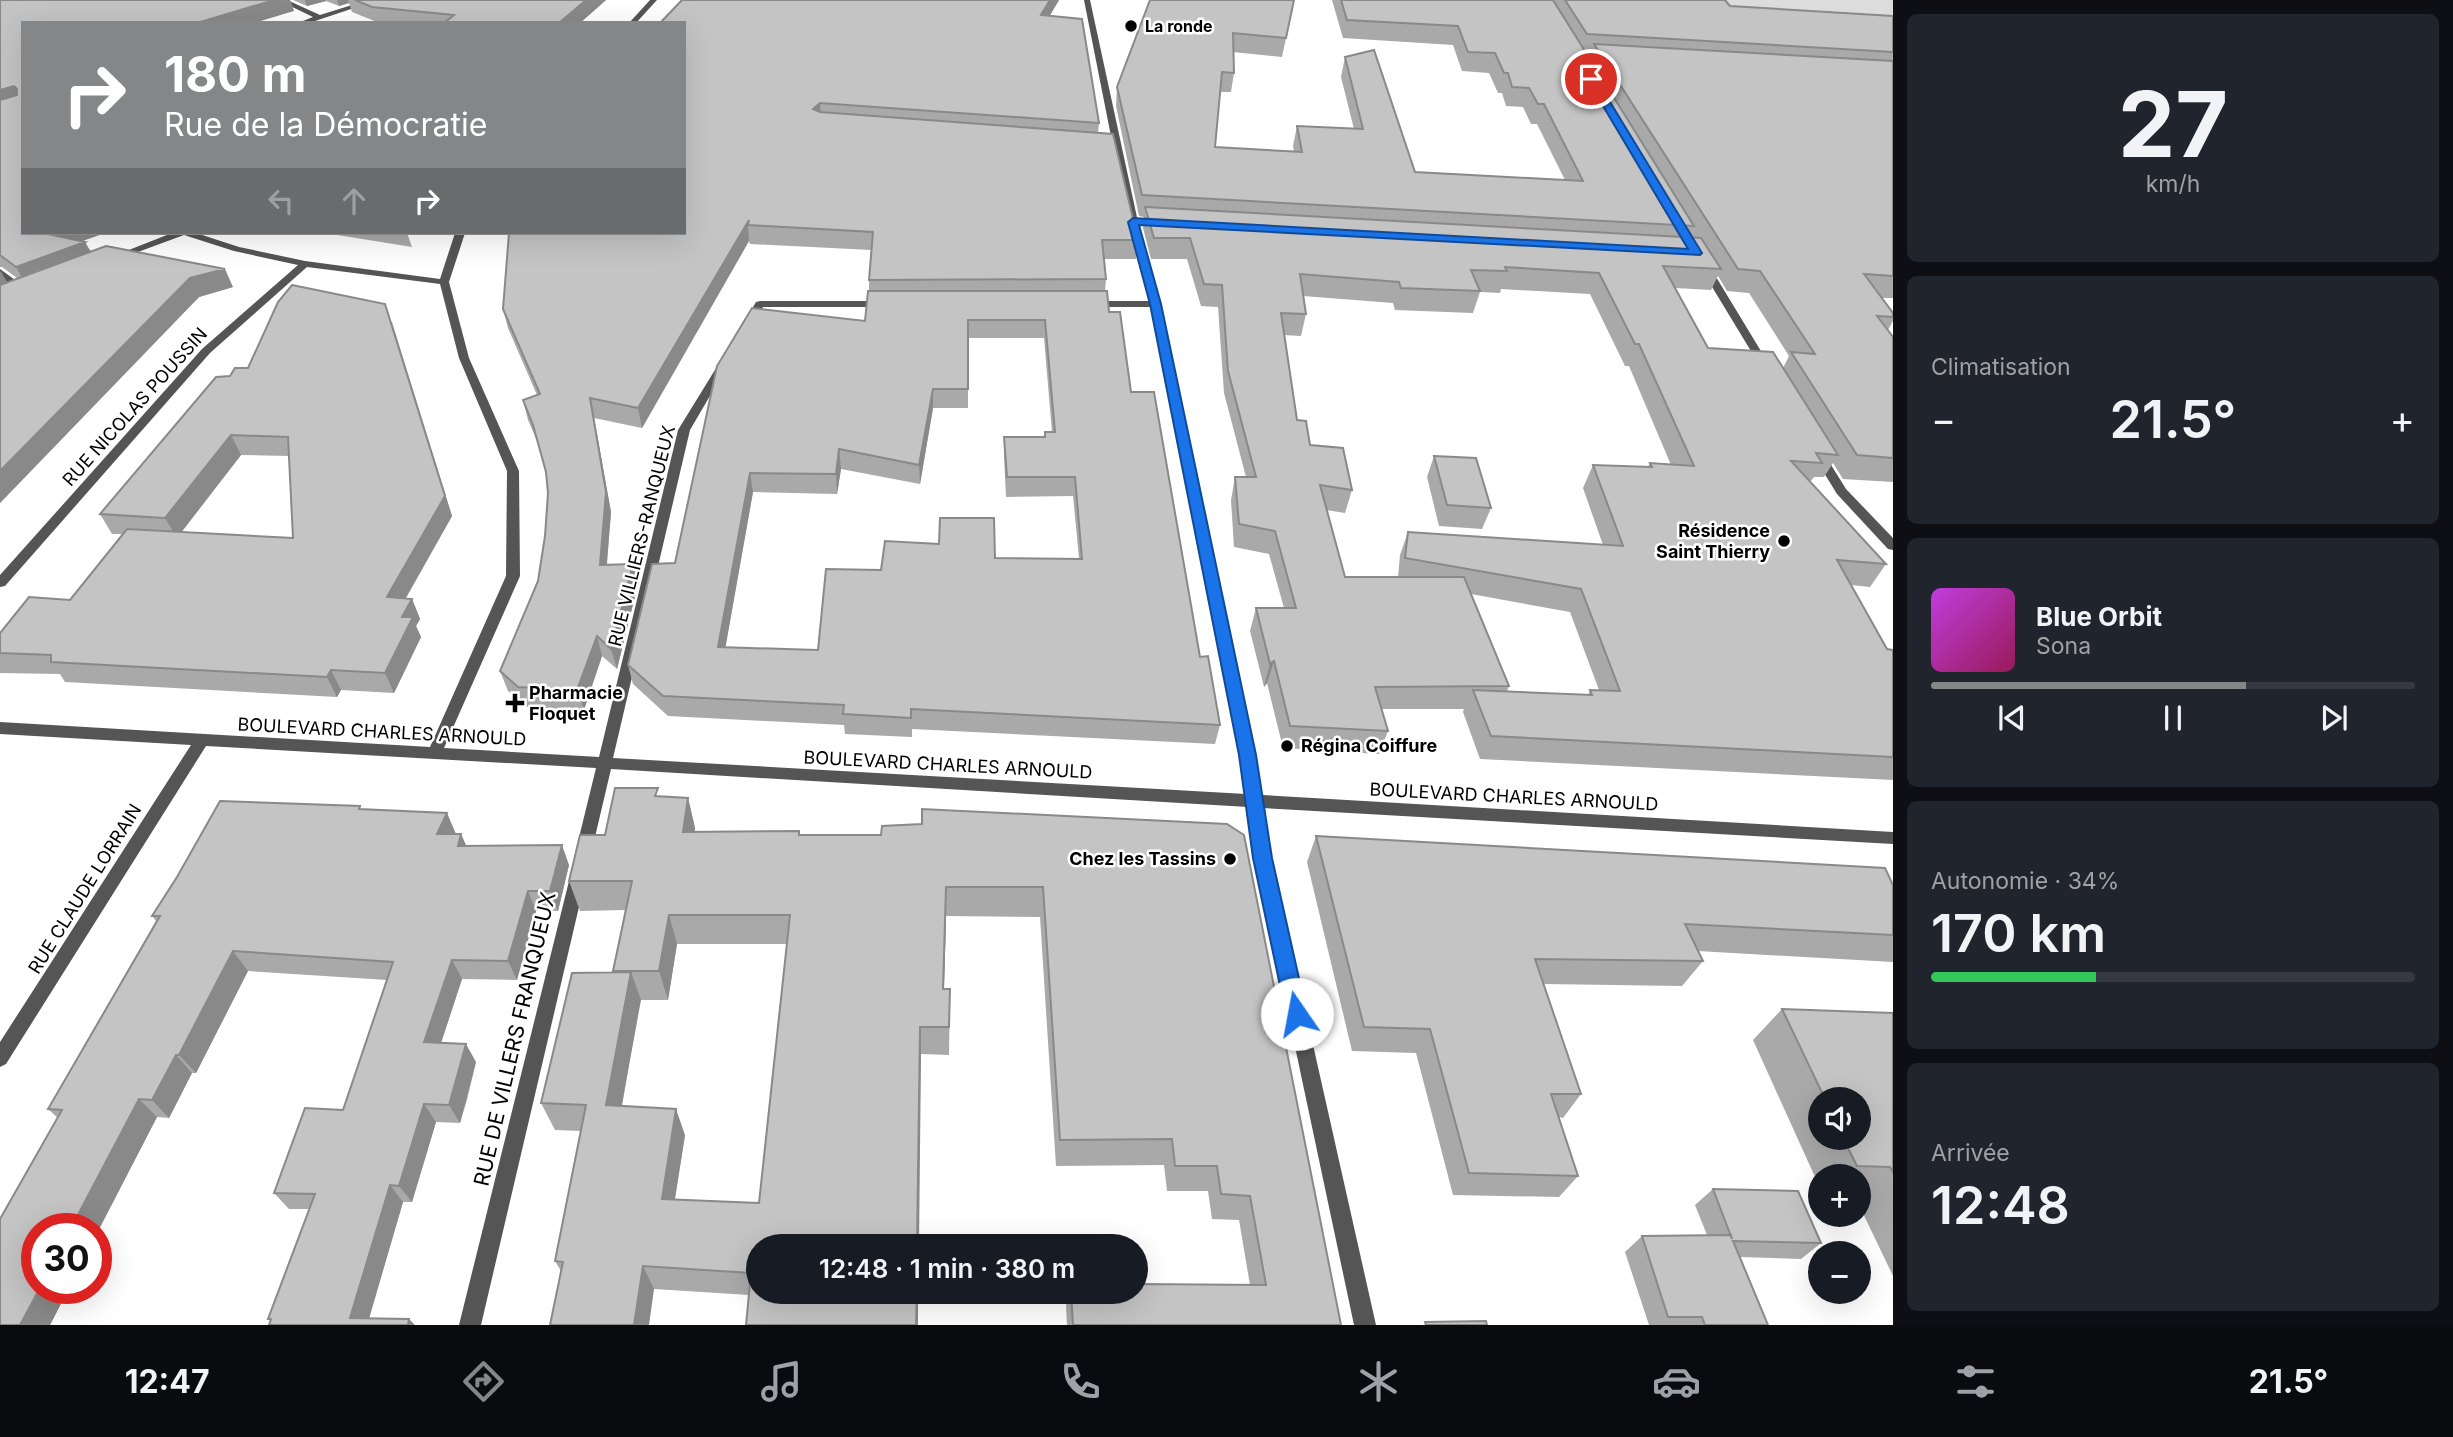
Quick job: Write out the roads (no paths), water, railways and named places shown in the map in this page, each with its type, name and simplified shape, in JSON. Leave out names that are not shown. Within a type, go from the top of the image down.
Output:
[{"type":"street","points":[[281,0],[319,17]]},
{"type":"street","points":[[307,21],[375,0]]},
{"type":"street","points":[[634,21],[654,0]]},
{"type":"street","points":[[1087,0],[1133,222],[1156,304],[1248,755],[1265,872],[1365,1325]]},
{"type":"street","points":[[1104,146],[1118,147]]},
{"type":"street","points":[[1133,222],[1147,222]]},
{"type":"street","points":[[102,262],[175,235]]},
{"type":"street","points":[[193,235],[237,249],[305,264],[444,282]]},
{"type":"street","points":[[433,754],[513,576],[513,471],[464,358],[444,282],[459,235]]},
{"type":"street","points":[[1696,253],[1769,372]]},
{"type":"street","name":"RUE NICOLAS POUSSIN","points":[[0,583],[205,351],[305,264]]},
{"type":"street","points":[[0,272],[25,292]]},
{"type":"street","points":[[12,296],[38,287]]},
{"type":"street","points":[[739,338],[760,304],[897,304]]},
{"type":"street","points":[[1074,304],[1156,304]]},
{"type":"street","name":"RUE VILLIERS-RANQUEUX","points":[[606,764],[684,430],[732,350]]},
{"type":"street","points":[[1812,444],[1841,491],[1893,546]]},
{"type":"street","name":"BOULEVARD CHARLES ARNOULD","points":[[0,728],[1254,803],[1893,838]]},
{"type":"street","name":"RUE CLAUDE LORRAIN","points":[[0,1058],[202,740]]},
{"type":"street","name":"RUE DE VILLERS FRANQUEUX","points":[[470,1325],[606,764]]},
{"type":"place","name":"La ronde","points":[[1131,26]]},
{"type":"place","name":"Résidence Saint Thierry","points":[[1784,541]]},
{"type":"place","name":"Pharmacie Floquet","points":[[515,703]]},
{"type":"place","name":"Régina Coiffure","points":[[1287,746]]},
{"type":"place","name":"Chez les Tassins","points":[[1230,859]]}]
